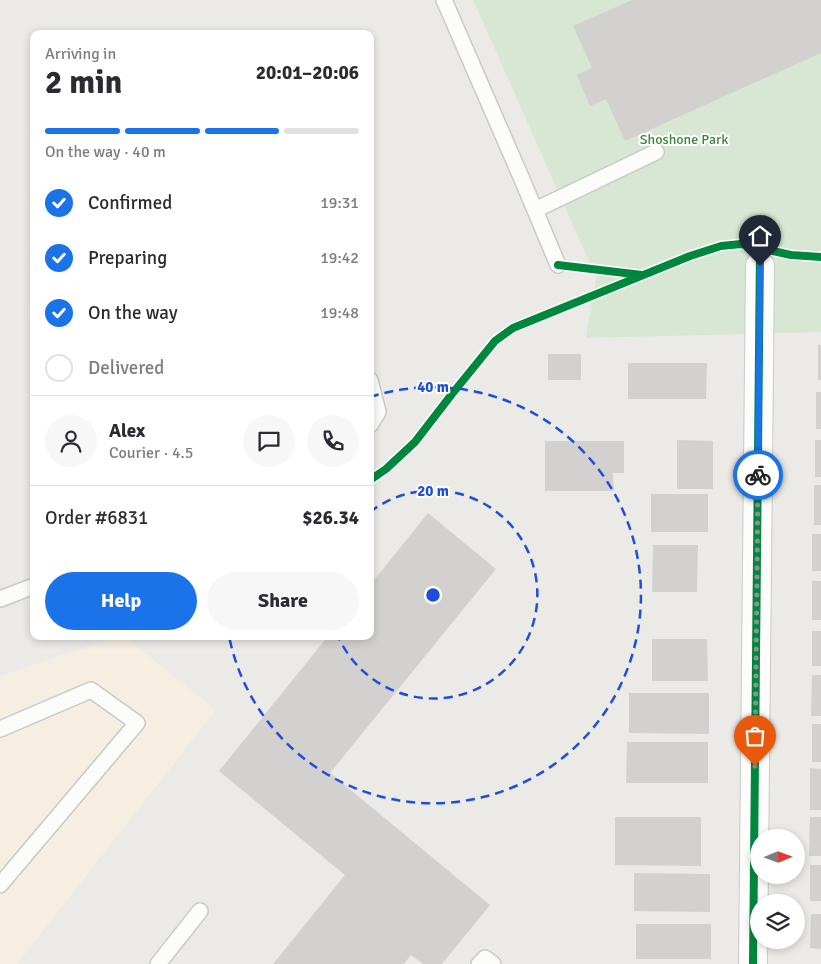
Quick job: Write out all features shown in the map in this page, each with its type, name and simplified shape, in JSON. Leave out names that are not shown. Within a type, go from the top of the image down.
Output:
[{"type":"street","points":[[753,964],[760,266]]},
{"type":"lane","points":[[444,0],[558,266]]},
{"type":"lane","points":[[535,210],[656,152]]},
{"type":"lane","points":[[374,396],[378,412],[374,418]]},
{"type":"lane","points":[[0,598],[30,587]]},
{"type":"lane","points":[[0,729],[91,690],[137,723],[0,885]]},
{"type":"lane","points":[[158,964],[200,911]]},
{"type":"lane","points":[[479,964],[485,958],[493,964]]},
{"type":"shaded area","points":[[107,640],[129,640],[216,710],[17,964],[0,964],[0,676]]},
{"type":"green space","name":"Shoshone Park","points":[[473,0],[821,0],[821,332],[586,338],[596,277]]},
{"type":"building","points":[[632,0],[821,0],[821,53],[625,141],[606,99],[590,106],[577,75],[592,68],[573,26]]},
{"type":"building","points":[[818,345],[821,345],[821,380],[818,380]]},
{"type":"building","points":[[548,354],[581,354],[581,380],[548,380]]},
{"type":"building","points":[[628,363],[707,363],[706,399],[628,399]]},
{"type":"building","points":[[816,392],[821,392],[821,429],[816,429]]},
{"type":"building","points":[[677,440],[713,441],[713,489],[677,489]]},
{"type":"building","points":[[815,440],[821,440],[821,477],[815,477]]},
{"type":"building","points":[[545,441],[624,441],[624,473],[613,473],[614,491],[545,491]]},
{"type":"building","points":[[814,485],[821,485],[821,525],[814,525]]},
{"type":"building","points":[[651,494],[708,494],[708,532],[651,532]]},
{"type":"building","points":[[428,513],[496,569],[330,773],[490,905],[442,964],[423,964],[411,955],[404,964],[273,964],[345,875],[219,771],[325,640],[374,640],[374,580]]},
{"type":"building","points":[[812,534],[821,534],[821,571],[812,571]]},
{"type":"building","points":[[653,545],[698,545],[697,592],[652,592]]},
{"type":"building","points":[[812,581],[821,581],[821,620],[812,620]]},
{"type":"building","points":[[812,631],[821,631],[821,666],[812,666]]},
{"type":"building","points":[[652,639],[707,639],[708,681],[652,681]]},
{"type":"building","points":[[812,675],[821,675],[821,716],[811,716]]},
{"type":"building","points":[[629,693],[709,693],[709,734],[629,733]]},
{"type":"building","points":[[812,724],[821,724],[821,762],[812,762]]},
{"type":"building","points":[[627,742],[708,742],[708,783],[626,783]]},
{"type":"building","points":[[810,768],[821,769],[821,810],[810,810]]},
{"type":"building","points":[[615,817],[701,817],[701,866],[615,865]]},
{"type":"building","points":[[810,817],[821,817],[821,856],[809,856]]},
{"type":"building","points":[[810,865],[821,865],[821,901],[810,901]]},
{"type":"building","points":[[634,873],[710,874],[710,912],[634,911]]},
{"type":"building","points":[[811,914],[821,914],[821,949],[810,948]]},
{"type":"building","points":[[636,924],[711,924],[711,959],[636,959]]},
{"type":"cycle path","points":[[374,477],[386,469],[415,442],[495,341],[513,328],[690,256],[721,246],[741,244],[791,255],[821,257]]},
{"type":"cycle path","points":[[753,964],[760,248]]},
{"type":"cycle path","points":[[558,265],[642,275]]},
{"type":"way so far","points":[[755,766],[758,475]]},
{"type":"route","points":[[758,475],[760,266]]}]
